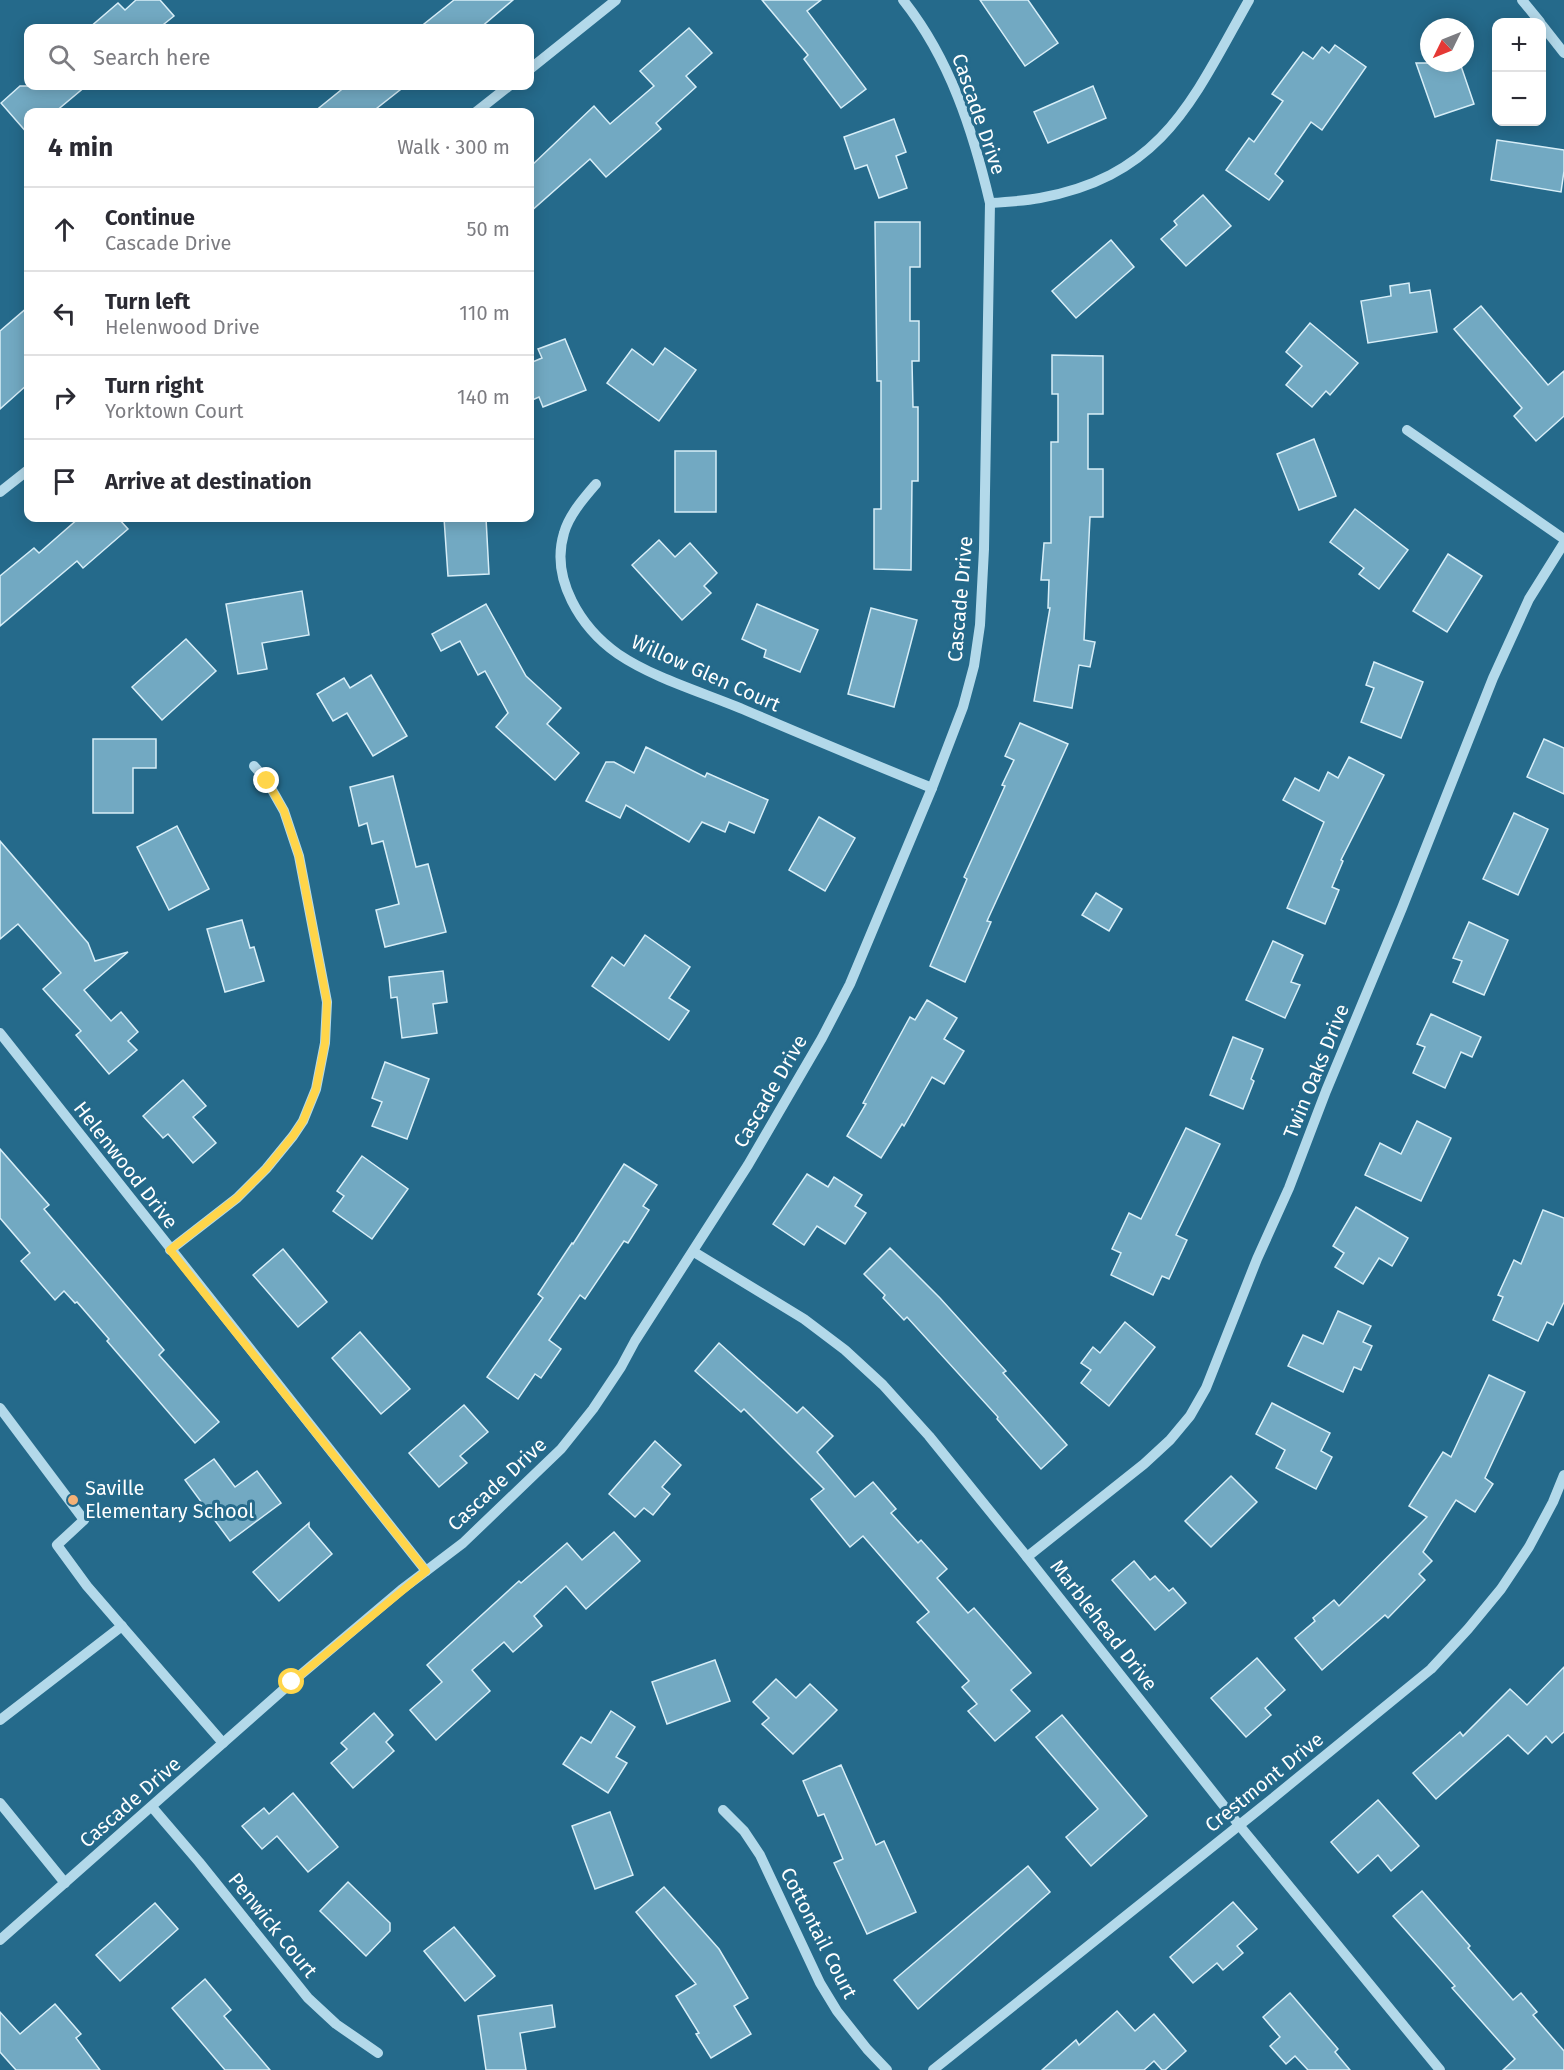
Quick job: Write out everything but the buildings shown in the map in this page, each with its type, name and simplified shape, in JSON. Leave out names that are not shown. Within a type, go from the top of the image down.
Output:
[{"type":"street","points":[[534,66],[616,0]]},
{"type":"street","name":"Cascade Drive","points":[[0,1940],[292,1682],[463,1543],[561,1449],[598,1401],[694,1252],[822,1038],[850,984],[932,788],[963,707],[974,666],[980,625],[984,549],[990,203],[980,162],[957,93],[939,52],[903,0]]},
{"type":"street","points":[[990,203],[1039,198],[1076,189],[1112,176],[1140,158],[1166,135],[1192,101],[1250,0]]},
{"type":"street","points":[[1522,0],[1536,18]]},
{"type":"street","points":[[1546,30],[1564,53]]},
{"type":"street","points":[[481,108],[504,90]]},
{"type":"street","points":[[1407,430],[1564,541]]},
{"type":"street","points":[[0,492],[24,473]]},
{"type":"street","name":"Willow Glen Court","points":[[596,484],[579,505],[564,531],[561,569],[571,599],[582,618],[599,638],[618,654],[672,682],[932,788]]},
{"type":"street","name":"Twin Oaks Drive","points":[[1027,1557],[1144,1464],[1170,1440],[1190,1416],[1206,1388],[1402,908],[1493,678],[1529,599],[1564,541]]},
{"type":"street","points":[[170,1250],[237,1198],[266,1169],[293,1136],[303,1121],[316,1089],[325,1043],[327,1002],[299,856],[284,811],[267,781],[254,766]]},
{"type":"street","name":"Helenwood Drive","points":[[0,1034],[426,1571]]},
{"type":"street","name":"Marblehead Drive","points":[[694,1252],[804,1319],[845,1350],[883,1385],[929,1436],[1239,1825],[1440,2070]]},
{"type":"street","points":[[0,1408],[84,1520],[57,1545],[87,1586],[223,1743]]},
{"type":"street","name":"Crestmont Drive","points":[[933,2070],[1431,1669],[1501,1589],[1529,1546],[1553,1502],[1564,1475]]},
{"type":"street","points":[[0,1720],[122,1626]]},
{"type":"street","points":[[0,1803],[65,1883]]},
{"type":"street","name":"Penwick Court","points":[[152,1807],[207,1871],[308,1998],[336,2024],[378,2054]]},
{"type":"street","name":"Cottontail Court","points":[[723,1810],[744,1831],[760,1855],[831,2002],[867,2049],[887,2070]]},
{"type":"place","name":"Saville Elementary School","points":[[73,1500]]},
{"type":"route","points":[[267,781],[284,811],[299,856],[327,1002],[325,1043],[316,1089],[303,1121],[266,1169],[237,1198],[170,1250],[426,1571],[292,1682]]}]
